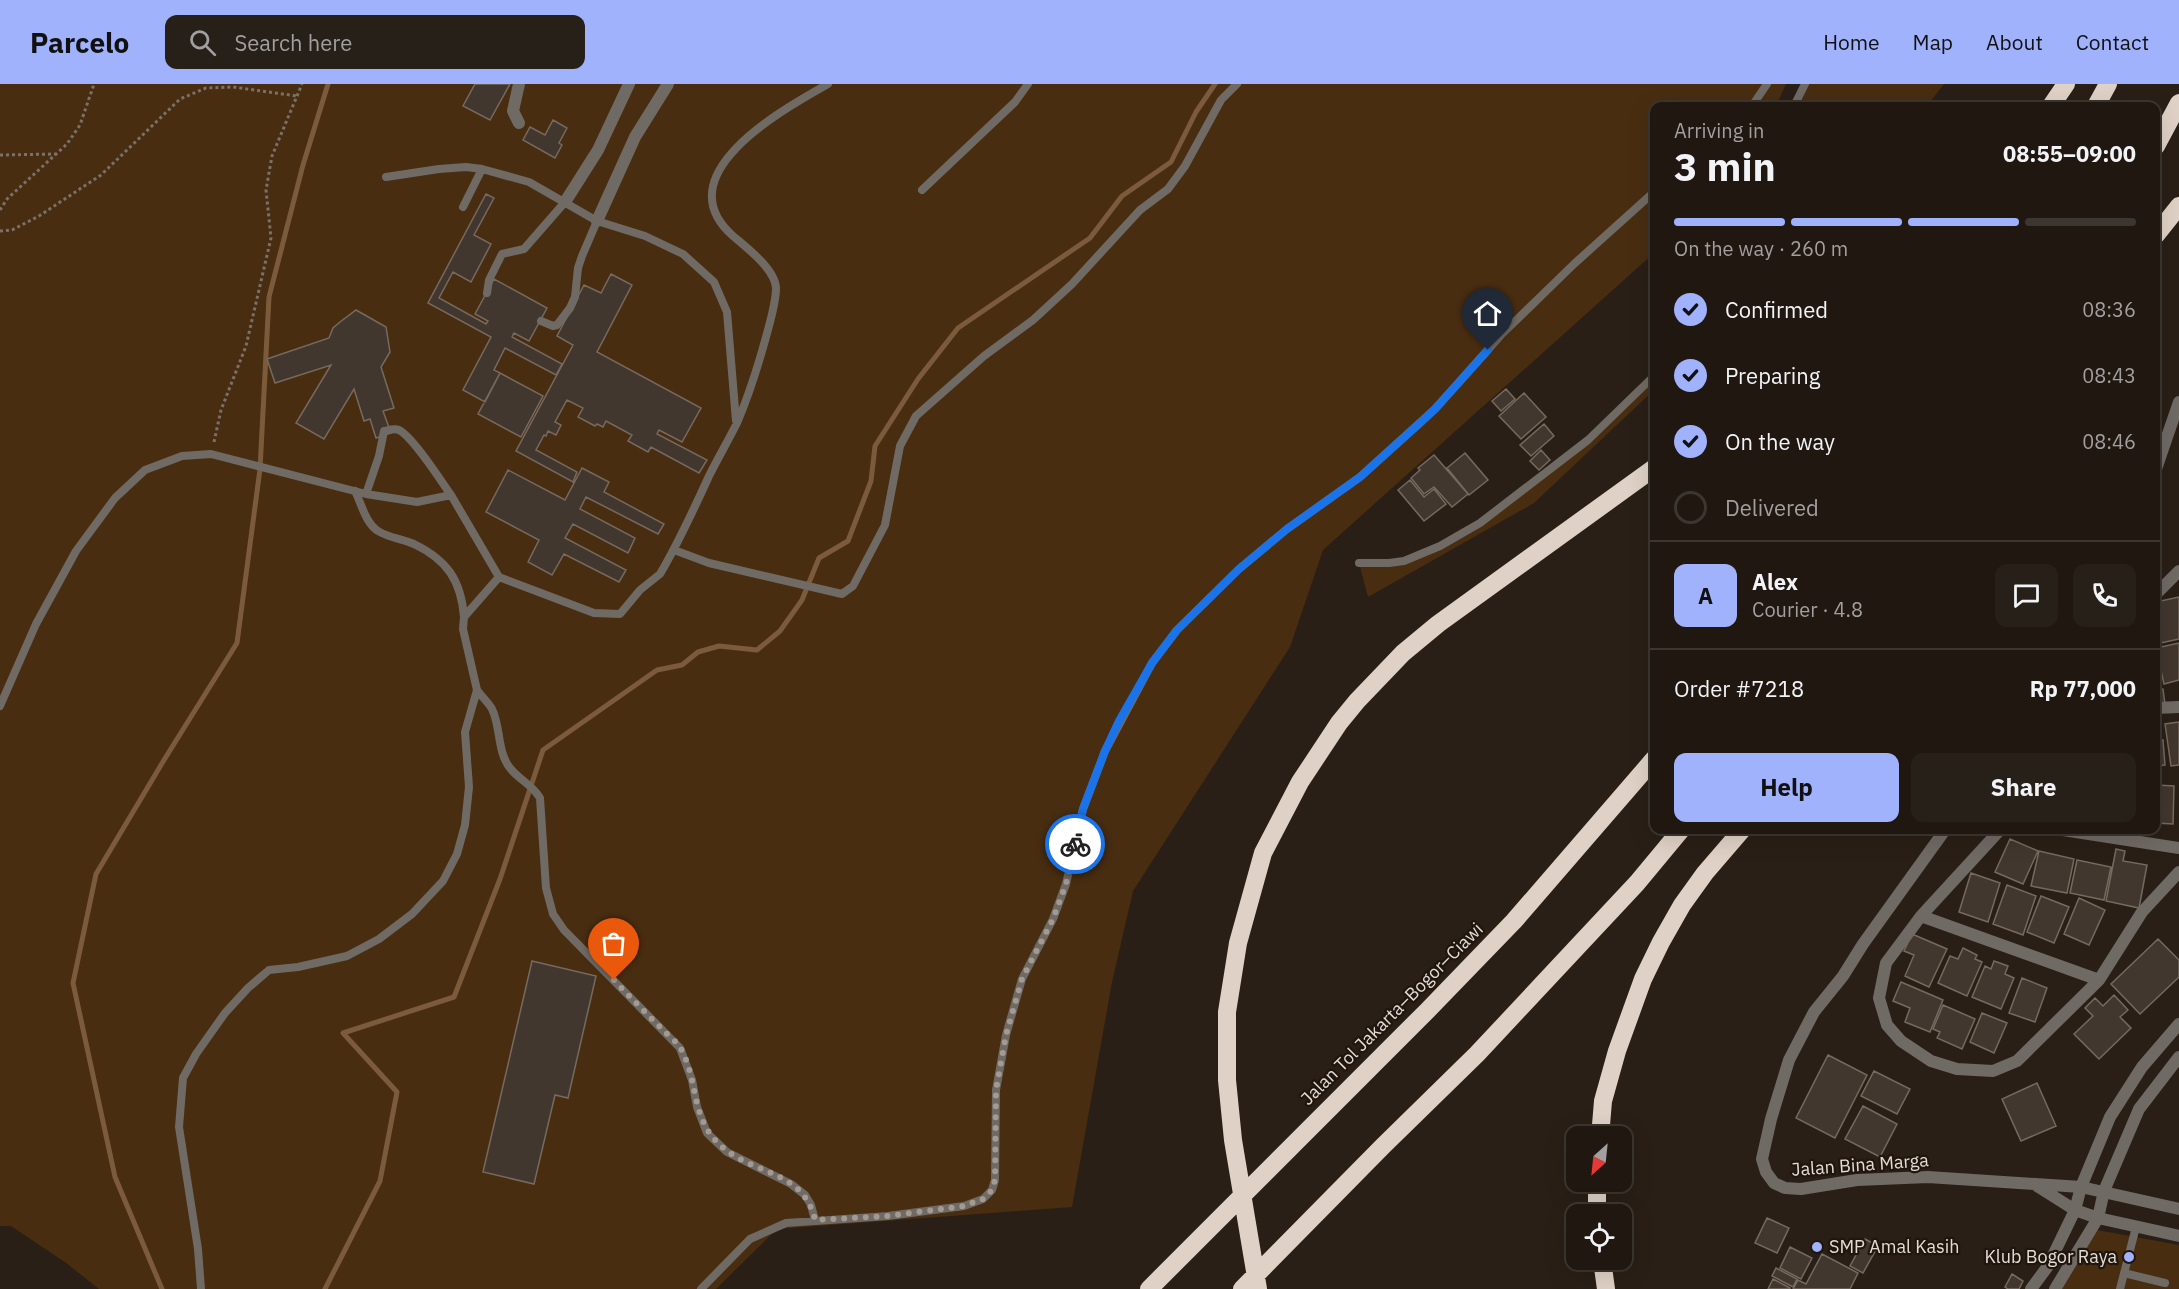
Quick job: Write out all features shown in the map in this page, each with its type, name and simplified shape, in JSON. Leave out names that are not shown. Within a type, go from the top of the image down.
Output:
[{"type":"highway","points":[[2054,102],[2066,84]]},
{"type":"highway","points":[[2098,102],[2108,84]]},
{"type":"highway","points":[[2160,139],[2179,103]]},
{"type":"highway","points":[[2160,230],[2179,206]]},
{"type":"highway","points":[[1258,1289],[1233,1140],[1227,1080],[1227,1012],[1238,943],[1263,854],[1300,782],[1338,723],[1403,653],[1438,624],[1650,471]]},
{"type":"highway","name":"Jalan Tol Jakarta–Bogor–Ciawi","points":[[1149,1289],[1514,921],[1650,764]]},
{"type":"highway","points":[[1242,1289],[1477,1054],[1637,883],[1678,834]]},
{"type":"highway","points":[[1601,1126],[1603,1101],[1611,1071],[1643,979],[1682,905],[1705,873],[1739,834]]},
{"type":"highway","points":[[1603,1270],[1606,1289]]},
{"type":"street","points":[[519,84],[513,111],[519,123]]},
{"type":"street","points":[[565,202],[598,150],[628,84]]},
{"type":"street","points":[[597,221],[635,137],[668,84]]},
{"type":"street","points":[[2160,457],[2179,402]]},
{"type":"street","points":[[2160,590],[2179,571]]},
{"type":"street","points":[[2160,708],[2179,706]]},
{"type":"street","name":"Jalan Bina Marga","points":[[1943,834],[1863,944],[1843,976],[1814,1012],[1789,1060],[1771,1119],[1762,1159],[1766,1172],[1774,1183],[1785,1188],[1801,1189],[1857,1180],[1928,1178],[2081,1187],[2179,1209]]},
{"type":"street","points":[[1996,834],[1921,916],[1886,963],[1879,998],[1887,1024],[1901,1041],[1930,1061],[1957,1069],[1993,1071],[2016,1061],[2099,980],[2142,912],[2179,872]]},
{"type":"street","points":[[2089,834],[2179,848]]},
{"type":"street","points":[[1921,916],[2099,980]]},
{"type":"street","points":[[2031,1289],[2048,1266],[2075,1209],[2081,1187],[2116,1108],[2142,1067],[2179,1024]]},
{"type":"street","points":[[2055,1289],[2098,1218],[2104,1191],[2139,1109],[2179,1057]]},
{"type":"street","name":"Jalan Bina Marga","points":[[2034,1184],[2075,1209],[2098,1218],[2179,1236]]},
{"type":"lane","points":[[366,494],[379,456],[384,431],[399,430],[416,447],[451,495],[499,577],[594,613],[620,614],[640,590],[660,574],[674,550],[736,425],[770,324],[776,286],[760,259],[719,222],[713,204],[713,185],[723,161],[751,134],[798,101],[828,84]]},
{"type":"lane","points":[[922,190],[1015,102],[1028,84]]},
{"type":"lane","points":[[674,550],[709,563],[842,594],[853,586],[885,525],[900,446],[916,416],[984,356],[1033,320],[1072,284],[1140,210],[1168,189],[1185,166],[1221,100],[1237,84]]},
{"type":"lane","points":[[1755,102],[1767,84]]},
{"type":"lane","points":[[1796,102],[1805,84]]},
{"type":"lane","points":[[386,177],[439,169],[466,167],[482,169],[529,182],[597,221],[645,236],[682,254],[714,282],[726,312],[736,425]]},
{"type":"lane","points":[[463,207],[482,169]]},
{"type":"lane","points":[[701,1289],[750,1239],[786,1223],[888,1216],[964,1206],[988,1196],[995,1180],[996,1090],[1006,1035],[1022,979],[1053,919],[1066,884],[1083,809],[1105,751],[1152,663],[1177,630],[1239,569],[1287,529],[1360,477],[1435,409],[1502,335],[1574,264],[1650,196]]},
{"type":"lane","points":[[487,293],[489,280],[502,254],[524,249],[565,202]]},
{"type":"lane","points":[[541,321],[553,327],[557,326],[570,308],[575,297],[578,268],[597,221]]},
{"type":"lane","points":[[1359,563],[1389,564],[1404,561],[1440,546],[1480,523],[1588,440],[1650,380]]},
{"type":"lane","points":[[0,706],[36,624],[70,561],[115,498],[145,470],[182,456],[212,454],[366,494],[417,502],[451,495]]},
{"type":"lane","points":[[355,491],[368,519],[377,531],[413,544],[437,558],[451,571],[462,597],[463,629],[477,690],[491,708],[499,730],[503,754],[510,768],[535,788],[540,798],[546,888],[553,914],[564,930],[680,1048],[707,1133],[727,1152],[791,1184],[805,1195],[811,1205],[815,1220]]},
{"type":"lane","points":[[464,617],[499,577]]},
{"type":"lane","points":[[201,1289],[198,1249],[179,1127],[183,1078],[196,1054],[225,1013],[248,988],[269,970],[298,967],[347,956],[379,939],[412,914],[443,881],[457,854],[465,825],[470,787],[465,732],[477,690]]},
{"type":"lane","points":[[2120,1289],[2136,1227]]},
{"type":"lane","points":[[2124,1273],[2165,1283]]},
{"type":"path","points":[[0,210],[7,199],[58,154],[80,125],[94,84]]},
{"type":"path","points":[[212,454],[221,410],[246,346],[272,238],[266,190],[272,156],[302,84]]},
{"type":"path","points":[[0,231],[12,230],[39,216],[101,175],[180,99],[206,88],[233,87],[297,96]]},
{"type":"path","points":[[0,155],[58,154]]},
{"type":"shaded area","points":[[0,84],[1786,84],[1778,102],[1650,102],[1650,257],[1323,550],[1290,647],[1133,891],[1112,982],[1072,1207],[777,1229],[716,1289],[99,1289],[66,1263],[11,1226],[0,1226]]},
{"type":"shaded area","points":[[1805,84],[1944,84],[1930,102],[1796,102]]},
{"type":"shaded area","points":[[1650,379],[1650,394],[1534,503],[1368,597],[1359,563],[1404,561],[1480,523],[1588,440]]},
{"type":"shaded area","name":"Klub Bogor Raya","points":[[2097,1230],[2179,1245],[2179,1289],[2058,1289]]},
{"type":"building","points":[[475,84],[510,84],[490,120],[463,106]]},
{"type":"building","points":[[553,120],[567,128],[559,143],[562,145],[555,158],[523,140],[530,127],[545,135]]},
{"type":"building","points":[[486,194],[494,198],[474,235],[491,244],[471,282],[453,272],[439,298],[486,324],[488,321],[475,314],[494,279],[547,308],[529,341],[514,333],[512,337],[562,364],[556,375],[505,348],[494,370],[500,373],[485,402],[463,390],[491,337],[428,303]]},
{"type":"building","points":[[611,274],[632,285],[597,352],[701,408],[682,442],[659,430],[657,434],[707,460],[699,473],[651,447],[648,452],[628,441],[632,435],[606,421],[603,427],[597,424],[595,426],[578,417],[583,408],[567,400],[555,422],[561,425],[556,435],[548,431],[536,450],[577,472],[573,482],[516,451],[573,345],[557,336],[584,285],[601,293]]},
{"type":"building","points":[[356,310],[386,327],[390,352],[381,367],[394,408],[383,411],[391,433],[376,438],[370,419],[364,421],[354,389],[324,439],[296,423],[331,365],[275,383],[267,359],[329,338],[333,328]]},
{"type":"building","points":[[500,373],[543,396],[521,437],[478,414]]},
{"type":"building","points":[[1506,389],[1515,399],[1501,411],[1492,401]]},
{"type":"building","points":[[1524,393],[1546,417],[1521,439],[1499,416]]},
{"type":"building","points":[[1544,424],[1554,436],[1531,456],[1520,445]]},
{"type":"building","points":[[1541,450],[1550,460],[1539,470],[1530,461]]},
{"type":"building","points":[[1465,453],[1488,480],[1469,495],[1447,468]]},
{"type":"building","points":[[1434,455],[1468,494],[1452,507],[1434,487],[1424,494],[1411,478],[1420,470],[1418,468]]},
{"type":"building","points":[[582,468],[609,482],[604,492],[664,524],[658,534],[586,497],[580,509],[635,538],[628,553],[573,524],[565,538],[626,570],[619,582],[564,554],[552,575],[528,562],[539,540],[486,512],[508,470],[565,500]]},
{"type":"building","points":[[1410,480],[1424,497],[1434,489],[1446,504],[1424,521],[1398,490]]},
{"type":"building","points":[[2179,597],[2179,639],[2160,643],[2160,601]]},
{"type":"building","points":[[2179,643],[2179,680],[2164,684],[2160,666],[2160,647]]},
{"type":"building","points":[[2160,689],[2163,689],[2165,704],[2160,705]]},
{"type":"building","points":[[2179,722],[2179,765],[2171,766],[2165,724]]},
{"type":"building","points":[[2160,740],[2163,740],[2165,765],[2160,766]]},
{"type":"building","points":[[2160,785],[2174,786],[2173,824],[2160,823]]},
{"type":"building","points":[[2010,839],[2038,851],[2023,884],[1995,872]]},
{"type":"building","points":[[2116,849],[2125,851],[2123,861],[2147,865],[2139,908],[2106,901]]},
{"type":"building","points":[[2039,851],[2074,859],[2067,893],[2031,886]]},
{"type":"building","points":[[2077,860],[2111,867],[2104,900],[2070,893]]},
{"type":"building","points":[[1971,873],[2000,883],[1988,922],[1959,912]]},
{"type":"building","points":[[2007,885],[2036,896],[2023,935],[1993,924]]},
{"type":"building","points":[[2041,896],[2069,907],[2054,943],[2027,932]]},
{"type":"building","points":[[2079,898],[2105,910],[2089,945],[2064,934]]},
{"type":"building","points":[[1912,934],[1947,949],[1929,987],[1905,976],[1914,955],[1904,951]]},
{"type":"building","points":[[2158,939],[2179,960],[2179,977],[2140,1014],[2111,984]]},
{"type":"building","points":[[1963,948],[1977,955],[1975,959],[1982,962],[1967,996],[1938,983],[1950,956],[1958,959]]},
{"type":"building","points":[[532,961],[596,976],[568,1098],[555,1095],[534,1184],[483,1172]]},
{"type":"building","points":[[1994,961],[2008,966],[2005,974],[2014,978],[2001,1009],[1972,997],[1985,966],[1991,969]]},
{"type":"building","points":[[2022,978],[2047,988],[2035,1022],[2009,1013]]},
{"type":"building","points":[[1901,982],[1943,1000],[1930,1032],[1905,1022],[1910,1008],[1893,1001]]},
{"type":"building","points":[[2114,995],[2128,1010],[2120,1017],[2131,1028],[2099,1059],[2074,1034],[2093,1016],[2085,1008],[2095,998],[2103,1006]]},
{"type":"building","points":[[1943,1005],[1975,1019],[1962,1049],[1937,1038],[1940,1032],[1933,1029]]},
{"type":"building","points":[[1982,1013],[2007,1023],[1994,1053],[1970,1042]]},
{"type":"building","points":[[1828,1055],[1867,1075],[1835,1138],[1796,1118]]},
{"type":"building","points":[[1874,1071],[1910,1089],[1897,1114],[1861,1096]]},
{"type":"building","points":[[2037,1083],[2056,1126],[2021,1141],[2002,1099]]},
{"type":"building","points":[[1863,1106],[1897,1124],[1880,1157],[1845,1139]]},
{"type":"building","points":[[1767,1218],[1789,1228],[1777,1253],[1755,1243]]},
{"type":"building","points":[[1865,1239],[1878,1246],[1863,1273],[1850,1266]]},
{"type":"building","points":[[1790,1247],[1812,1258],[1801,1279],[1780,1268]]},
{"type":"building","points":[[1822,1254],[1858,1273],[1850,1289],[1793,1289],[1798,1280],[1806,1284]]},
{"type":"building","points":[[1776,1268],[1797,1279],[1793,1287],[1772,1276]]},
{"type":"building","points":[[2012,1274],[2023,1281],[2019,1289],[2005,1287]]},
{"type":"building","points":[[1773,1279],[1790,1288],[1790,1289],[1768,1289]]},
{"type":"waterway","points":[[162,1289],[115,1177],[73,983],[96,874],[237,643],[260,469],[269,297],[303,165],[328,84]]},
{"type":"waterway","points":[[325,1289],[380,1181],[397,1092],[343,1033],[454,997],[500,879],[543,750],[657,670],[682,665],[698,652],[719,646],[757,650],[780,631],[802,600],[819,558],[848,541],[871,481],[875,446],[918,379],[958,328],[1090,238],[1122,196],[1171,162],[1196,112],[1215,84]]},
{"type":"way so far","points":[[614,980],[680,1048],[707,1133],[727,1152],[791,1184],[805,1195],[811,1205],[815,1220],[888,1216],[975,1203],[988,1196],[995,1180],[996,1090],[1006,1035],[1022,979],[1053,919],[1066,884],[1075,844]]},
{"type":"place","name":"SMP Amal Kasih","points":[[1817,1247]]},
{"type":"place","name":"Klub Bogor Raya","points":[[2129,1257]]},
{"type":"route","points":[[1075,844],[1083,809],[1119,721],[1152,663],[1177,630],[1239,569],[1287,529],[1360,477],[1420,423],[1488,350]]}]
